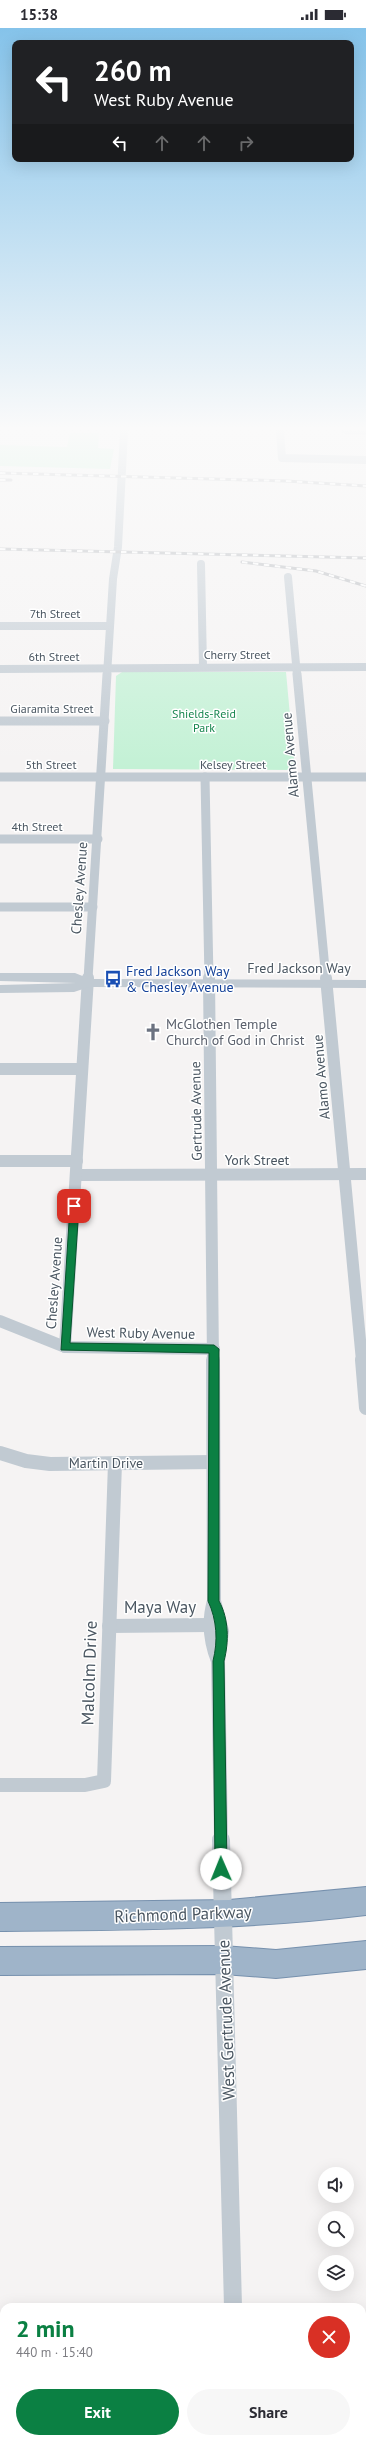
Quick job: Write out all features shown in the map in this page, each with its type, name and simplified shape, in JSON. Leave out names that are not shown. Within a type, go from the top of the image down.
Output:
[{"type":"highway","name":"Richmond Parkway","points":[[0,1917],[222,1914],[323,1907],[366,1901]]},
{"type":"highway","points":[[0,1961],[223,1960],[276,1964],[330,1960],[366,1955]]},
{"type":"street","name":"Chesley Avenue","points":[[65,1347],[98,839],[107,669],[118,544]]},
{"type":"street","points":[[201,564],[203,667]]},
{"type":"street","name":"Alamo Avenue","points":[[288,577],[366,1408]]},
{"type":"street","name":"7th Street","points":[[0,626],[110,626]]},
{"type":"street","name":"Cherry Street","points":[[107,669],[203,667],[366,667]]},
{"type":"street","name":"6th Street","points":[[0,669],[107,669]]},
{"type":"street","name":"Giaramita Street","points":[[0,721],[105,721]]},
{"type":"street","name":"5th Street","points":[[0,777],[101,777]]},
{"type":"street","name":"Kelsey Street","points":[[101,777],[366,777]]},
{"type":"street","name":"Gertrude Avenue","points":[[204,777],[209,984],[214,1349]]},
{"type":"street","name":"4th Street","points":[[0,839],[98,839]]},
{"type":"street","points":[[0,907],[93,907]]},
{"type":"street","name":"Fred Jackson Way","points":[[0,977],[75,977],[88,983]]},
{"type":"street","name":"Fred Jackson Way","points":[[0,989],[74,988],[88,983],[366,984]]},
{"type":"street","points":[[0,1069],[82,1069]]},
{"type":"street","points":[[0,1161],[77,1161]]},
{"type":"street","name":"York Street","points":[[76,1175],[366,1174]]},
{"type":"street","name":"West Ruby Avenue","points":[[0,1321],[65,1347],[214,1349]]},
{"type":"street","name":"West Gertrude Avenue","points":[[214,1349],[214,1601],[210,1612],[210,1625],[212,1647],[218,1661]]},
{"type":"street","name":"Martin Drive","points":[[0,1453],[26,1461],[50,1464],[213,1462]]},
{"type":"street","name":"Malcolm Drive","points":[[0,1785],[85,1784],[104,1781],[115,1463]]},
{"type":"street","name":"West Gertrude Avenue","points":[[214,1601],[220,1612],[222,1647],[218,1661],[222,1914],[228,2043],[233,2303]]},
{"type":"street","name":"Maya Way","points":[[109,1626],[210,1625]]},
{"type":"green space","name":"Shields-Reid Park","points":[[122,672],[286,672],[295,770],[113,769],[116,676]]},
{"type":"railway","points":[[0,549],[366,558]]},
{"type":"railway","points":[[242,562],[316,571],[366,586]]},
{"type":"place","name":"Fred Jackson Way & Chesley Avenue","points":[[113,979]]},
{"type":"place","name":"McGlothen Temple Church of God in Christ","points":[[153,1032]]},
{"type":"route","points":[[74,1206],[65,1347],[214,1349],[214,1601],[220,1612],[222,1647],[218,1661],[221,1869]]}]
